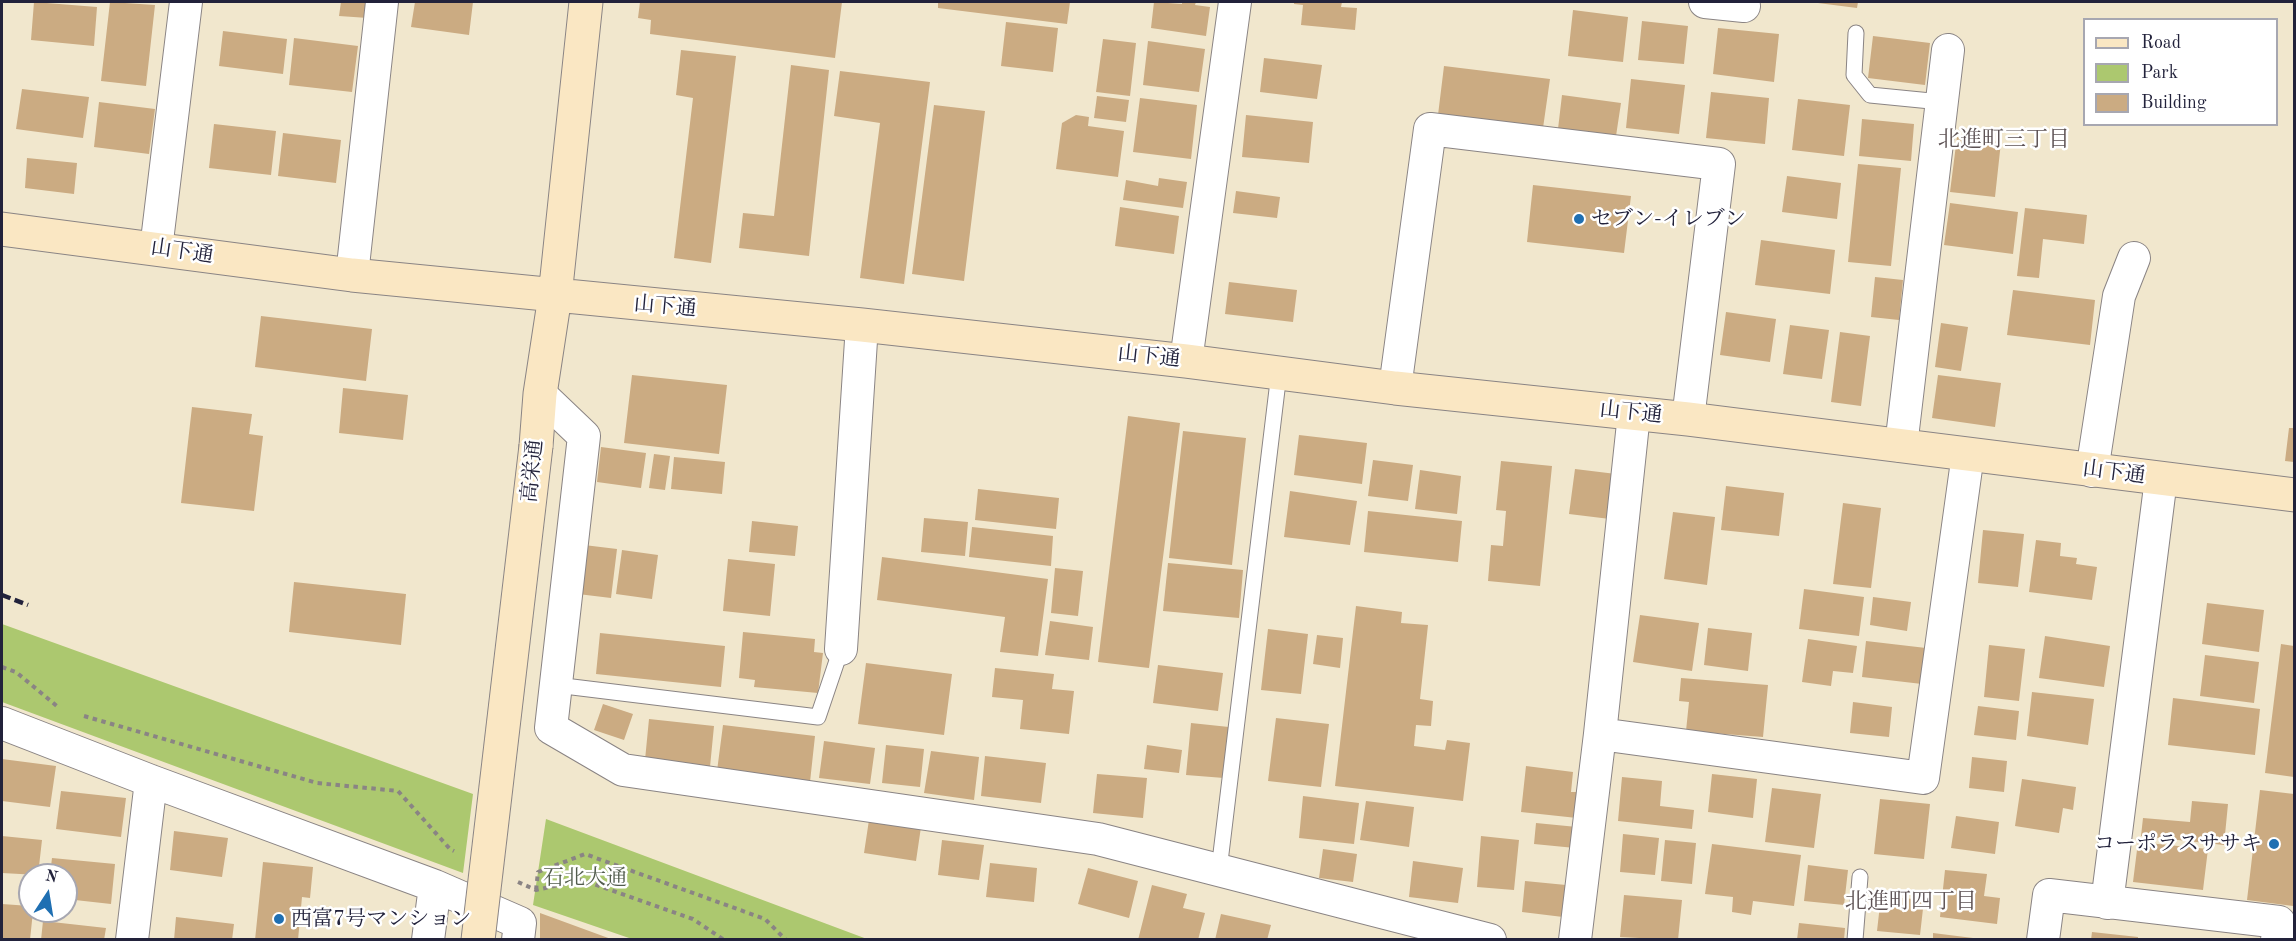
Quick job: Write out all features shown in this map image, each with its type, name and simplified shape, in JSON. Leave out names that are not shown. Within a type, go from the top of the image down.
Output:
[{"type":"street","points":[[156,249],[186,2]]},
{"type":"street","points":[[352,275],[382,2]]},
{"type":"street","name":"高栄通","points":[[478,939],[536,446],[540,394],[555,296],[586,2]]},
{"type":"street","points":[[1186,361],[1235,2]]},
{"type":"street","points":[[1705,2],[1744,6]]},
{"type":"street","points":[[1902,446],[1948,50]]},
{"type":"street","points":[[1395,388],[1430,129],[1719,164],[1688,419]]},
{"type":"street","name":"山下通","points":[[2,229],[352,275],[862,325],[1186,361],[1395,388],[1688,419],[2295,495]]},
{"type":"street","points":[[2092,471],[2119,296],[2134,258]]},
{"type":"street","points":[[841,649],[862,325]]},
{"type":"street","points":[[540,394],[584,436],[551,728],[623,770],[1098,839],[1490,939]]},
{"type":"street","points":[[1575,939],[1600,734],[1634,414]]},
{"type":"street","points":[[1600,734],[1923,778],[1968,454]]},
{"type":"street","points":[[2107,903],[2161,479]]},
{"type":"street","points":[[2,723],[435,886],[520,923],[518,939]]},
{"type":"street","points":[[132,939],[151,781]]},
{"type":"street","points":[[428,939],[435,886]]},
{"type":"street","points":[[2043,939],[2049,895],[2279,922],[2277,939]]},
{"type":"lane","points":[[1856,33],[1854,75],[1870,95],[1941,102]]},
{"type":"lane","points":[[1219,870],[1279,373]]},
{"type":"lane","points":[[556,685],[818,717],[841,649]]},
{"type":"lane","points":[[1855,939],[1860,877]]},
{"type":"path","points":[[2,667],[16,672],[62,710]]},
{"type":"path","points":[[73,713],[317,783],[398,791],[450,849],[460,854]]},
{"type":"path","points":[[536,890],[538,872],[585,855],[765,920],[786,939]]},
{"type":"path","points":[[514,880],[536,890],[582,880],[693,919],[724,939]]},
{"type":"green space","points":[[2,624],[473,794],[463,873],[2,702]]},
{"type":"green space","name":"石北大通","points":[[546,819],[867,939],[632,939],[533,905]]},
{"type":"building","points":[[34,2],[97,7],[94,46],[31,40]]},
{"type":"building","points":[[110,2],[155,5],[146,86],[101,81]]},
{"type":"building","points":[[341,2],[370,2],[368,18],[339,16]]},
{"type":"building","points":[[415,2],[473,2],[469,35],[411,27]]},
{"type":"building","points":[[640,2],[842,2],[835,58],[650,34],[651,20],[638,18]]},
{"type":"building","points":[[938,2],[1070,2],[1067,24],[938,8]]},
{"type":"building","points":[[1154,2],[1182,4],[1182,2],[1196,2],[1195,5],[1210,7],[1206,36],[1151,28]]},
{"type":"building","points":[[1294,2],[1342,2],[1341,7],[1357,8],[1355,30],[1301,25],[1303,5],[1294,4]]},
{"type":"building","points":[[1810,2],[1858,2],[1857,8]]},
{"type":"building","points":[[1573,10],[1628,17],[1623,62],[1568,56]]},
{"type":"building","points":[[1642,21],[1688,26],[1684,64],[1638,60]]},
{"type":"building","points":[[1006,22],[1058,28],[1053,72],[1001,66]]},
{"type":"building","points":[[1718,28],[1779,34],[1774,82],[1713,74]]},
{"type":"building","points":[[223,31],[287,39],[283,74],[219,66]]},
{"type":"building","points":[[1873,36],[1930,43],[1925,85],[1868,78]]},
{"type":"building","points":[[294,38],[358,46],[352,92],[289,85]]},
{"type":"building","points":[[1103,39],[1136,43],[1130,96],[1096,92]]},
{"type":"building","points":[[1148,41],[1205,49],[1199,92],[1143,85]]},
{"type":"building","points":[[681,50],[736,56],[711,263],[674,258],[693,98],[676,95]]},
{"type":"building","points":[[1264,58],[1322,65],[1317,99],[1260,92]]},
{"type":"building","points":[[791,65],[829,70],[809,256],[739,248],[743,213],[774,216]]},
{"type":"building","points":[[1444,66],[1550,79],[1543,128],[1438,115]]},
{"type":"building","points":[[840,71],[930,82],[904,284],[860,278],[880,123],[834,116]]},
{"type":"building","points":[[1631,79],[1685,85],[1679,134],[1626,128]]},
{"type":"building","points":[[22,89],[89,97],[83,138],[16,129]]},
{"type":"building","points":[[1711,92],[1769,98],[1765,144],[1706,138]]},
{"type":"building","points":[[1562,95],[1621,103],[1616,136],[1558,129]]},
{"type":"building","points":[[1097,96],[1129,100],[1126,122],[1094,118]]},
{"type":"building","points":[[1140,98],[1197,105],[1191,159],[1133,152]]},
{"type":"building","points":[[1798,99],[1850,105],[1844,156],[1792,150]]},
{"type":"building","points":[[99,102],[155,109],[149,154],[94,147]]},
{"type":"building","points":[[934,105],[985,111],[964,281],[912,274]]},
{"type":"building","points":[[1076,115],[1089,117],[1088,126],[1124,131],[1118,177],[1056,169],[1062,123]]},
{"type":"building","points":[[1246,115],[1313,122],[1309,163],[1242,157]]},
{"type":"building","points":[[1862,119],[1914,124],[1911,161],[1859,156]]},
{"type":"building","points":[[214,124],[276,131],[271,175],[209,168]]},
{"type":"building","points":[[283,133],[341,140],[336,183],[278,176]]},
{"type":"building","points":[[1957,137],[2001,142],[1995,197],[1950,192]]},
{"type":"building","points":[[27,158],[77,163],[74,194],[25,188]]},
{"type":"building","points":[[1858,164],[1901,168],[1891,266],[1848,262]]},
{"type":"building","points":[[1787,176],[1841,183],[1837,219],[1782,212]]},
{"type":"building","points":[[1159,178],[1187,182],[1183,208],[1123,200],[1126,180],[1158,186]]},
{"type":"building","name":"セブン-イレブン","points":[[1533,185],[1631,196],[1624,253],[1527,242]]},
{"type":"building","points":[[1236,191],[1280,197],[1277,218],[1233,213]]},
{"type":"building","points":[[1950,203],[2018,212],[2013,254],[1944,245]]},
{"type":"building","points":[[1120,207],[1179,216],[1174,254],[1115,246]]},
{"type":"building","points":[[2025,208],[2087,215],[2084,244],[2043,239],[2039,278],[2017,276]]},
{"type":"building","points":[[1761,240],[1835,250],[1830,294],[1755,285]]},
{"type":"building","points":[[1875,277],[1903,280],[1899,320],[1871,317]]},
{"type":"building","points":[[1229,282],[1297,290],[1293,322],[1225,314]]},
{"type":"building","points":[[2013,290],[2095,300],[2090,345],[2007,335]]},
{"type":"building","points":[[1726,312],[1776,319],[1770,362],[1720,355]]},
{"type":"building","points":[[261,316],[372,329],[366,381],[255,367]]},
{"type":"building","points":[[1941,323],[1968,327],[1961,371],[1935,367]]},
{"type":"building","points":[[1790,325],[1829,330],[1822,379],[1783,374]]},
{"type":"building","points":[[1840,332],[1870,336],[1861,406],[1831,402]]},
{"type":"building","points":[[632,375],[727,385],[719,454],[624,443]]},
{"type":"building","points":[[1938,375],[2001,383],[1995,427],[1932,418]]},
{"type":"building","points":[[343,388],[408,395],[403,440],[339,433]]},
{"type":"building","points":[[192,407],[252,414],[249,434],[263,436],[254,511],[181,503]]},
{"type":"building","points":[[1128,416],[1180,423],[1149,668],[1098,662]]},
{"type":"building","points":[[2289,428],[2294,428],[2294,462],[2285,461]]},
{"type":"building","points":[[1183,431],[1246,438],[1232,565],[1169,558]]},
{"type":"building","points":[[1299,435],[1367,443],[1362,484],[1294,475]]},
{"type":"building","points":[[601,447],[646,453],[641,488],[597,482]]},
{"type":"building","points":[[654,454],[670,456],[665,490],[649,488]]},
{"type":"building","points":[[674,457],[725,462],[722,494],[671,489]]},
{"type":"building","points":[[1373,460],[1413,465],[1408,501],[1368,496]]},
{"type":"building","points":[[1501,461],[1552,466],[1540,586],[1488,581],[1491,545],[1503,546],[1506,511],[1496,510]]},
{"type":"building","points":[[1575,469],[1616,474],[1610,519],[1569,514]]},
{"type":"building","points":[[1420,470],[1461,476],[1457,514],[1415,509]]},
{"type":"building","points":[[1726,486],[1784,493],[1779,536],[1721,530]]},
{"type":"building","points":[[978,489],[1059,498],[1056,529],[975,520]]},
{"type":"building","points":[[1290,491],[1357,501],[1350,545],[1284,537]]},
{"type":"building","points":[[1843,503],[1881,508],[1871,588],[1833,584]]},
{"type":"building","points":[[1368,511],[1462,521],[1458,562],[1364,552]]},
{"type":"building","points":[[1673,512],[1715,517],[1707,585],[1664,579]]},
{"type":"building","points":[[924,518],[968,522],[965,556],[921,552]]},
{"type":"building","points":[[752,521],[798,526],[795,556],[749,552]]},
{"type":"building","points":[[972,527],[1053,536],[1051,566],[969,557]]},
{"type":"building","points":[[1983,530],[2024,534],[2018,587],[1978,583]]},
{"type":"building","points":[[2036,540],[2061,543],[2060,556],[2077,558],[2076,564],[2097,567],[2092,600],[2029,592]]},
{"type":"building","points":[[584,545],[617,549],[611,598],[578,594]]},
{"type":"building","points":[[622,550],[658,555],[652,599],[616,594]]},
{"type":"building","points":[[882,557],[1048,579],[1038,656],[1000,652],[1005,617],[877,600]]},
{"type":"building","points":[[728,559],[775,564],[770,616],[723,611]]},
{"type":"building","points":[[1168,563],[1243,570],[1239,618],[1163,611]]},
{"type":"building","points":[[1055,568],[1083,571],[1078,616],[1051,613]]},
{"type":"building","points":[[294,582],[406,594],[401,645],[289,632]]},
{"type":"building","points":[[1804,589],[1864,597],[1859,636],[1799,629]]},
{"type":"building","points":[[1873,597],[1911,602],[1907,631],[1870,625]]},
{"type":"building","points":[[2207,603],[2264,610],[2259,652],[2202,644]]},
{"type":"building","points":[[1356,606],[1402,612],[1401,623],[1428,625],[1420,699],[1433,701],[1431,726],[1416,725],[1414,746],[1445,750],[1447,740],[1470,743],[1463,801],[1335,786]]},
{"type":"building","points":[[1640,615],[1699,623],[1692,671],[1633,662]]},
{"type":"building","points":[[1050,621],[1093,627],[1089,660],[1045,655]]},
{"type":"building","points":[[1708,628],[1752,633],[1748,671],[1704,665]]},
{"type":"building","points":[[1268,629],[1308,634],[1301,694],[1261,690]]},
{"type":"building","points":[[743,632],[815,639],[814,652],[823,653],[818,693],[754,687],[755,680],[739,678]]},
{"type":"building","points":[[600,633],[725,646],[721,687],[596,674]]},
{"type":"building","points":[[1317,635],[1343,638],[1340,668],[1313,664]]},
{"type":"building","points":[[2045,636],[2110,646],[2104,687],[2039,678]]},
{"type":"building","points":[[1808,639],[1857,646],[1853,673],[1833,671],[1831,686],[1802,682]]},
{"type":"building","points":[[1866,641],[1926,648],[1922,684],[1862,677]]},
{"type":"building","points":[[2281,644],[2294,646],[2294,777],[2265,773]]},
{"type":"building","points":[[1989,645],[2025,649],[2019,701],[1984,697]]},
{"type":"building","points":[[2205,655],[2259,662],[2254,703],[2200,696]]},
{"type":"building","points":[[866,663],[952,674],[944,735],[858,724]]},
{"type":"building","points":[[1158,665],[1223,673],[1218,711],[1153,703]]},
{"type":"building","points":[[995,668],[1054,674],[1052,689],[1074,691],[1069,734],[1020,729],[1023,700],[992,697]]},
{"type":"building","points":[[1681,678],[1768,685],[1763,737],[1686,731],[1689,702],[1679,701]]},
{"type":"building","points":[[2032,692],[2094,699],[2088,745],[2027,736]]},
{"type":"building","points":[[2173,698],[2260,709],[2255,755],[2168,745]]},
{"type":"building","points":[[1853,702],[1892,707],[1889,737],[1850,733]]},
{"type":"building","points":[[603,704],[633,714],[624,740],[594,730]]},
{"type":"building","points":[[1978,706],[2019,711],[2016,740],[1974,735]]},
{"type":"building","points":[[1276,718],[1329,724],[1321,787],[1268,781]]},
{"type":"building","points":[[649,719],[714,726],[710,767],[645,760]]},
{"type":"building","points":[[1191,723],[1229,727],[1224,778],[1186,775]]},
{"type":"building","points":[[723,725],[815,736],[810,782],[717,771]]},
{"type":"building","points":[[824,741],[875,748],[870,784],[819,778]]},
{"type":"building","points":[[886,745],[924,749],[920,787],[882,783]]},
{"type":"building","points":[[1147,745],[1182,750],[1179,773],[1144,769]]},
{"type":"building","points":[[931,751],[979,757],[974,800],[924,793]]},
{"type":"building","points":[[985,756],[1046,763],[1041,803],[981,796]]},
{"type":"building","points":[[1972,757],[2007,761],[2004,792],[1969,788]]},
{"type":"building","points":[[2,759],[56,766],[50,807],[2,801]]},
{"type":"building","points":[[1526,766],[1573,772],[1571,792],[1580,792],[1577,818],[1521,812]]},
{"type":"building","points":[[1097,774],[1147,778],[1143,818],[1093,813]]},
{"type":"building","points":[[1712,774],[1757,779],[1753,818],[1708,812]]},
{"type":"building","points":[[1622,777],[1662,781],[1660,806],[1694,810],[1692,829],[1618,821]]},
{"type":"building","points":[[2022,779],[2076,787],[2073,810],[2063,808],[2059,833],[2015,826]]},
{"type":"building","points":[[1772,788],[1821,794],[1814,848],[1765,842]]},
{"type":"building","name":"コーポラスササキ","points":[[2260,790],[2294,794],[2293,906],[2247,900]]},
{"type":"building","points":[[61,791],[126,798],[121,837],[56,829]]},
{"type":"building","points":[[1303,796],[1359,803],[1354,844],[1299,838]]},
{"type":"building","points":[[1880,799],[1930,804],[1924,859],[1874,854]]},
{"type":"building","points":[[1366,801],[1414,807],[1409,847],[1360,840]]},
{"type":"building","points":[[2192,801],[2228,804],[2224,845],[2141,836],[2143,818],[2190,822]]},
{"type":"building","points":[[1956,816],[1999,822],[1995,854],[1951,848]]},
{"type":"building","points":[[869,820],[921,827],[916,861],[864,853]]},
{"type":"building","points":[[1536,823],[1577,827],[1575,848],[1534,844]]},
{"type":"building","points":[[174,831],[228,838],[222,877],[170,870]]},
{"type":"building","points":[[1623,834],[1659,838],[1655,875],[1620,872]]},
{"type":"building","points":[[2,836],[42,840],[39,863],[18,863],[18,874],[2,873]]},
{"type":"building","points":[[1481,836],[1519,840],[1514,890],[1477,887]]},
{"type":"building","points":[[942,840],[984,845],[979,880],[938,875]]},
{"type":"building","points":[[1665,840],[1696,843],[1692,884],[1661,881]]},
{"type":"building","points":[[2138,842],[2208,849],[2203,890],[2133,882]]},
{"type":"building","points":[[1712,844],[1801,855],[1794,906],[1753,901],[1751,915],[1732,912],[1733,897],[1705,894]]},
{"type":"building","points":[[1323,849],[1357,854],[1353,882],[1319,878]]},
{"type":"building","points":[[52,858],[115,864],[111,904],[78,900],[78,863],[51,863]]},
{"type":"building","points":[[1413,861],[1463,868],[1458,903],[1409,897]]},
{"type":"building","name":"西富7号マンション","points":[[263,862],[313,867],[310,898],[302,897],[298,940],[255,940]]},
{"type":"building","points":[[990,863],[1037,868],[1034,902],[986,897]]},
{"type":"building","points":[[1808,865],[1848,870],[1844,905],[1804,901]]},
{"type":"building","points":[[1088,868],[1138,881],[1129,918],[1078,904]]},
{"type":"building","points":[[1945,870],[1987,874],[1984,896],[2000,898],[1997,924],[1940,917]]},
{"type":"building","points":[[1525,881],[1566,885],[1563,917],[1522,912]]},
{"type":"building","points":[[1152,885],[1187,894],[1183,908],[1205,913],[1198,940],[1138,940]]},
{"type":"building","points":[[1624,895],[1682,900],[1678,940],[1620,937]]},
{"type":"building","points":[[1881,896],[1924,900],[1920,935],[1877,931]]},
{"type":"building","points":[[2,904],[18,905],[18,923],[32,923],[30,940],[2,940]]},
{"type":"building","points":[[540,913],[611,939],[611,940],[540,940]]},
{"type":"building","points":[[1221,914],[1271,925],[1267,940],[1215,940]]},
{"type":"building","points":[[176,917],[234,924],[232,940],[174,940]]},
{"type":"building","points":[[43,923],[106,928],[104,940],[41,940]]},
{"type":"building","points":[[1799,923],[1845,928],[1844,940],[1797,940]]},
{"type":"building","points":[[2092,932],[2138,937],[2138,940],[2091,940]]},
{"type":"building","points":[[1933,933],[1973,938],[1973,940],[1933,940]]},
{"type":"railway","points":[[2,595],[28,605]]},
{"type":"place","name":"セブン-イレブン","points":[[1579,219]]},
{"type":"place","name":"コーポラスササキ","points":[[2274,844]]},
{"type":"place","name":"西富7号マンション","points":[[279,919]]},
{"type":"district","name":"北進町三丁目","points":[[2004,140]]},
{"type":"district","name":"北進町四丁目","points":[[1911,902]]}]
